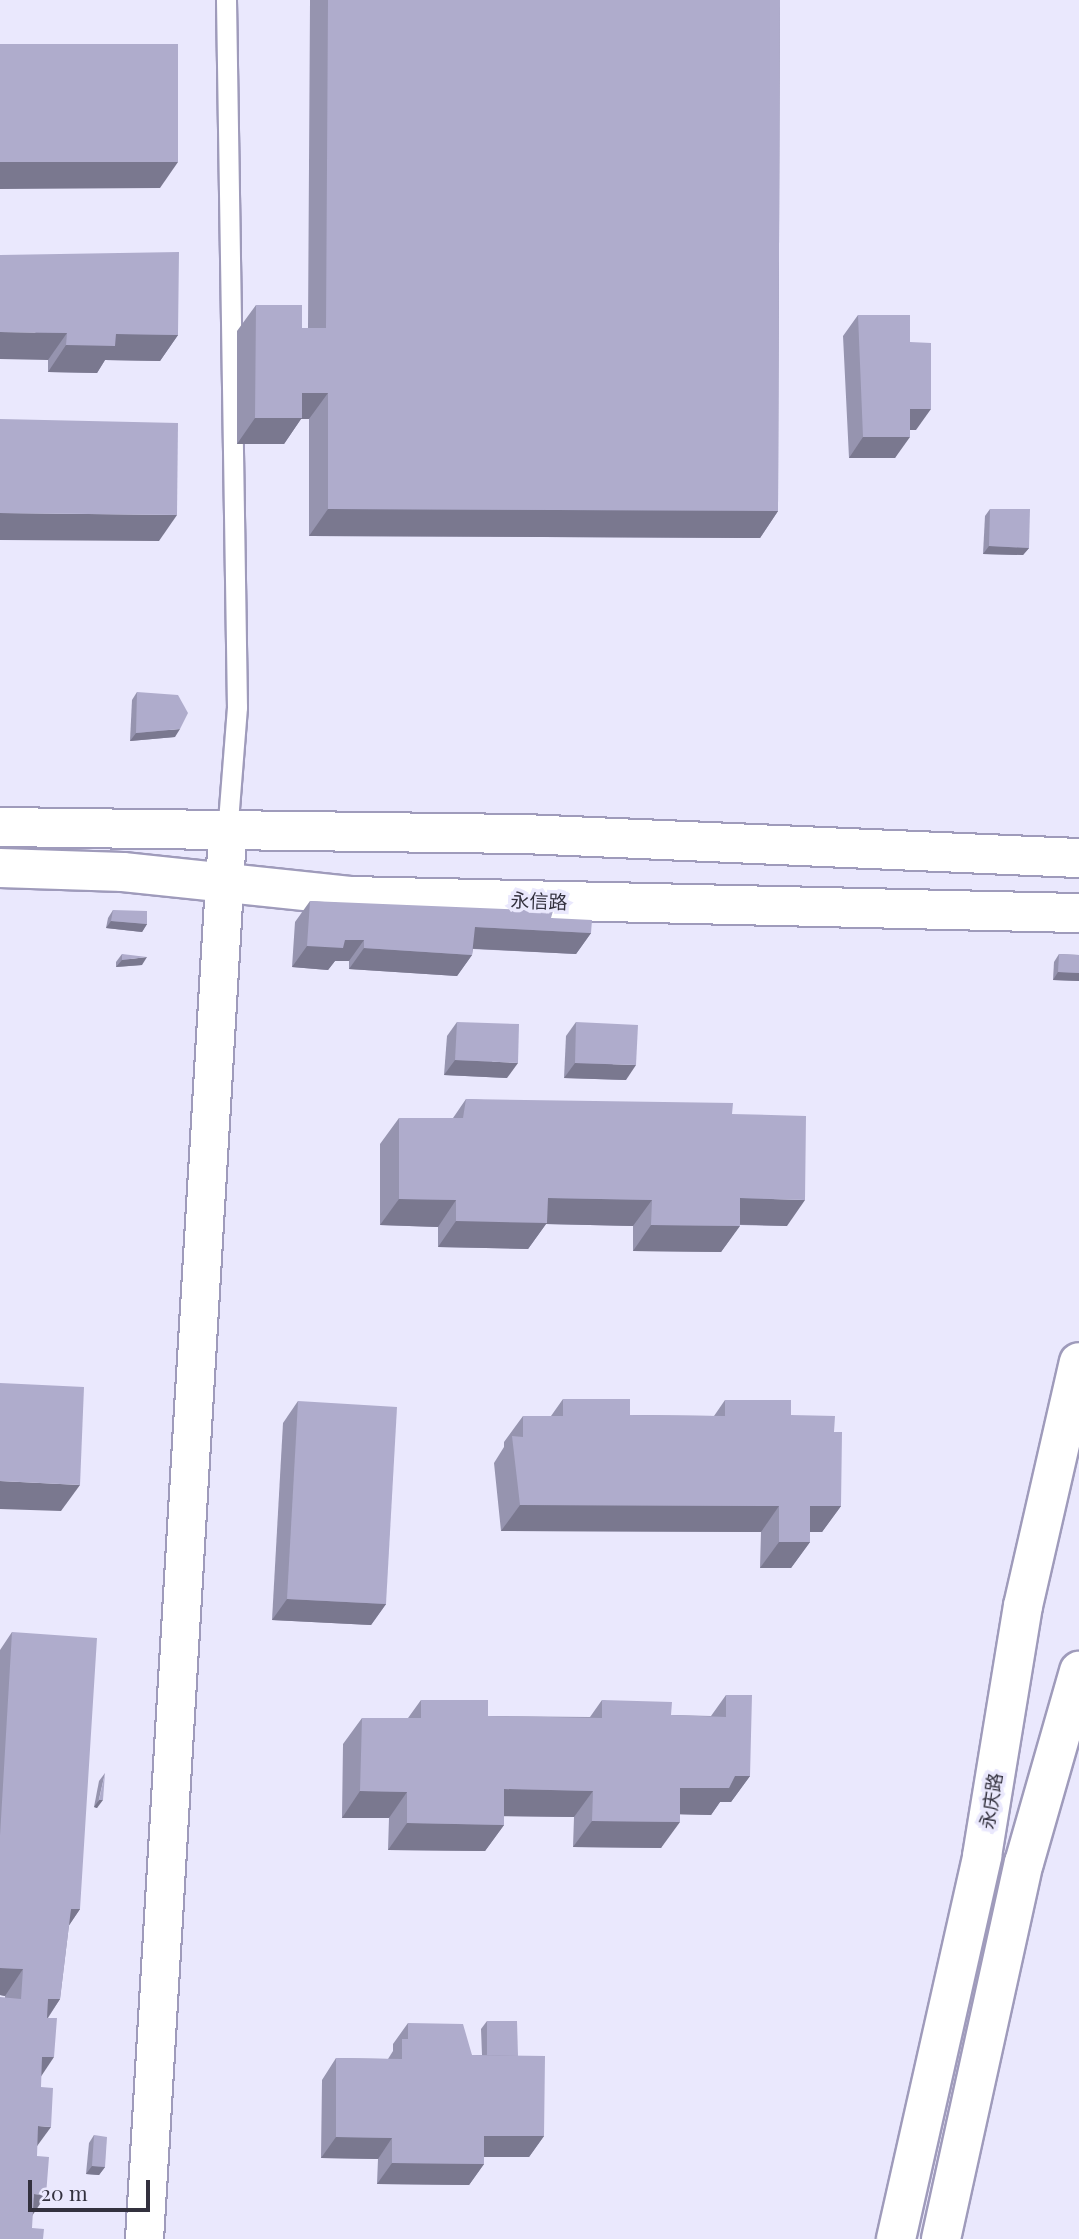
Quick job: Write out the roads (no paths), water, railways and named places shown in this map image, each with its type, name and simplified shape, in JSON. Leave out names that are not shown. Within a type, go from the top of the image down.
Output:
[{"type":"street","points":[[0,827],[227,833],[524,834],[1079,858]]},
{"type":"street","points":[[144,2239],[227,833]]},
{"type":"street","name":"永信路","points":[[0,868],[351,896],[1079,914]]},
{"type":"street","name":"永庆路","points":[[896,2239],[982,1856],[1023,1606],[1079,1362]]},
{"type":"street","points":[[941,2239],[1024,1863],[1079,1671]]},
{"type":"lane","points":[[226,0],[237,707],[227,833]]}]
